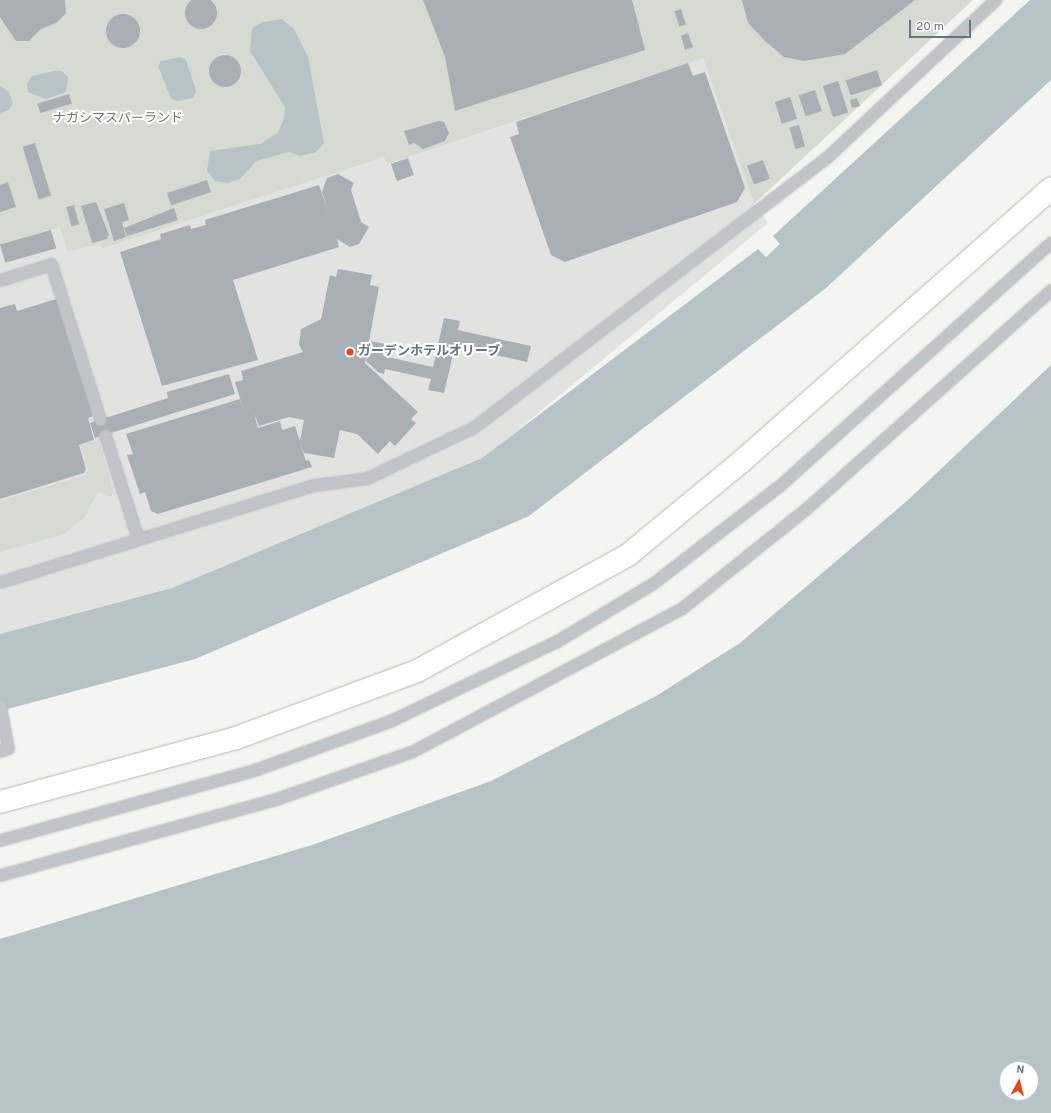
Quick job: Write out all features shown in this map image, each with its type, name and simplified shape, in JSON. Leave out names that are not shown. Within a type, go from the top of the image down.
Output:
[{"type":"street","points":[[0,802],[236,738],[417,671],[628,555],[742,461],[1051,188]]},
{"type":"lane","points":[[0,582],[314,485],[367,478],[474,428],[825,159],[995,0]]},
{"type":"lane","points":[[0,840],[257,770],[392,720],[557,641],[652,584],[779,486],[1051,242]]},
{"type":"lane","points":[[0,280],[51,264],[100,419]]},
{"type":"lane","points":[[0,875],[273,800],[413,751],[682,608],[808,507],[1051,290]]},
{"type":"lane","points":[[105,434],[138,540]]},
{"type":"lane","points":[[0,752],[8,748],[1,708]]},
{"type":"shaded area","points":[[1030,0],[1051,0],[1051,80],[826,288],[529,516],[195,659],[0,711],[0,634],[172,588],[482,458],[758,249],[766,257],[780,244],[773,236]]},
{"type":"shaded area","points":[[282,19],[294,29],[308,57],[324,143],[316,152],[300,156],[289,152],[256,161],[240,179],[227,183],[215,181],[207,171],[210,151],[260,144],[278,133],[284,118],[285,107],[250,51],[252,28],[263,22]]},
{"type":"shaded area","points":[[180,57],[186,60],[196,91],[193,98],[177,101],[171,98],[158,66],[161,61]]},
{"type":"shaded area","points":[[703,58],[754,204],[768,223],[502,443],[482,458],[172,588],[0,634],[0,245],[60,227],[385,157],[388,164]]},
{"type":"shaded area","points":[[54,71],[62,71],[68,77],[66,92],[46,99],[28,92],[27,83],[32,76]]},
{"type":"shaded area","points":[[0,86],[9,92],[13,103],[9,110],[0,113]]},
{"type":"shaded area","points":[[1051,365],[1051,1113],[0,1113],[0,939],[315,844],[491,781],[656,696],[740,643],[908,500]]},
{"type":"green space","name":"ナガシマスパーランド","points":[[0,0],[973,0],[754,204],[703,58],[388,164],[384,157],[103,248],[98,244],[68,252],[60,227],[0,245]]},
{"type":"green space","points":[[99,440],[114,494],[110,497],[98,492],[84,518],[64,534],[0,552],[0,501],[85,475],[88,469],[80,445]]},
{"type":"building","points":[[201,-3],[210,0],[214,4],[217,13],[214,22],[210,26],[201,29],[192,26],[188,22],[185,13],[188,4],[192,0]]},
{"type":"building","points":[[0,0],[65,0],[66,13],[56,23],[41,29],[29,41],[16,41],[0,17]]},
{"type":"building","points":[[423,0],[632,0],[645,50],[455,111],[445,57]]},
{"type":"building","points":[[742,0],[915,0],[845,54],[804,61],[784,57],[765,41],[748,23]]},
{"type":"building","points":[[681,9],[686,24],[679,26],[674,11]]},
{"type":"building","points":[[123,14],[135,19],[140,31],[135,43],[123,48],[111,43],[106,31],[111,19]]},
{"type":"building","points":[[688,33],[693,47],[685,50],[681,36]]},
{"type":"building","points":[[222,55],[228,55],[238,62],[241,71],[240,77],[234,84],[228,87],[222,87],[212,80],[209,74],[209,68],[216,58]]},
{"type":"building","points":[[688,63],[693,76],[705,72],[745,188],[737,202],[565,262],[551,255],[510,137],[519,134],[516,122]]},
{"type":"building","points":[[877,70],[882,85],[851,95],[846,80]]},
{"type":"building","points":[[838,81],[848,112],[833,117],[823,86]]},
{"type":"building","points":[[815,90],[822,111],[806,116],[799,95]]},
{"type":"building","points":[[69,94],[72,104],[40,113],[37,104]]},
{"type":"building","points":[[790,97],[797,119],[782,124],[775,102]]},
{"type":"building","points":[[857,98],[860,106],[852,108],[850,100]]},
{"type":"building","points":[[439,121],[444,122],[449,133],[445,141],[423,149],[414,143],[409,145],[404,131]]},
{"type":"building","points":[[799,125],[805,146],[795,149],[789,128]]},
{"type":"building","points":[[35,143],[51,196],[39,199],[23,147]]},
{"type":"building","points":[[408,158],[414,175],[397,181],[391,164]]},
{"type":"building","points":[[763,160],[770,179],[754,185],[747,166]]},
{"type":"building","points":[[338,174],[354,183],[351,190],[361,222],[369,227],[359,244],[350,247],[337,239],[339,247],[233,280],[258,360],[162,386],[120,252],[161,239],[160,234],[190,225],[191,229],[206,225],[205,220],[319,185],[329,214],[322,192],[327,178]]},
{"type":"building","points":[[207,180],[211,192],[171,205],[167,193]]},
{"type":"building","points":[[8,182],[16,207],[0,212],[0,185]]},
{"type":"building","points":[[96,202],[109,235],[107,239],[92,243],[81,206]]},
{"type":"building","points":[[124,203],[129,220],[122,222],[126,237],[114,241],[104,209]]},
{"type":"building","points":[[74,205],[79,224],[71,226],[66,207]]},
{"type":"building","points":[[174,208],[178,220],[127,236],[124,228]]},
{"type":"building","points":[[51,230],[56,248],[5,263],[0,245]]},
{"type":"building","points":[[338,269],[372,275],[370,285],[379,287],[365,363],[418,412],[411,419],[416,423],[395,446],[390,441],[378,454],[357,434],[340,430],[334,458],[304,453],[300,443],[306,461],[309,460],[312,467],[158,514],[151,511],[145,492],[140,494],[127,455],[133,454],[126,434],[240,399],[244,411],[235,382],[243,380],[241,371],[303,352],[299,345],[301,329],[321,319],[330,275],[336,277]],"holes":[[[254,414],[259,426],[289,417],[304,420],[300,441],[295,426],[282,430],[280,421],[258,428]]]},
{"type":"building","points":[[56,299],[93,416],[88,418],[94,440],[79,445],[86,469],[84,473],[0,499],[0,308],[15,304],[17,311]]},
{"type":"building","points":[[444,318],[460,321],[458,330],[531,346],[527,362],[455,346],[444,393],[428,390],[431,379],[385,369],[384,374],[378,372],[366,361],[370,341],[391,345],[388,357],[433,367]]},
{"type":"building","points":[[229,374],[235,394],[95,438],[90,423],[168,398],[167,392]]},
{"type":"place","name":"ガーデンホテルオリーブ","points":[[350,352]]}]
